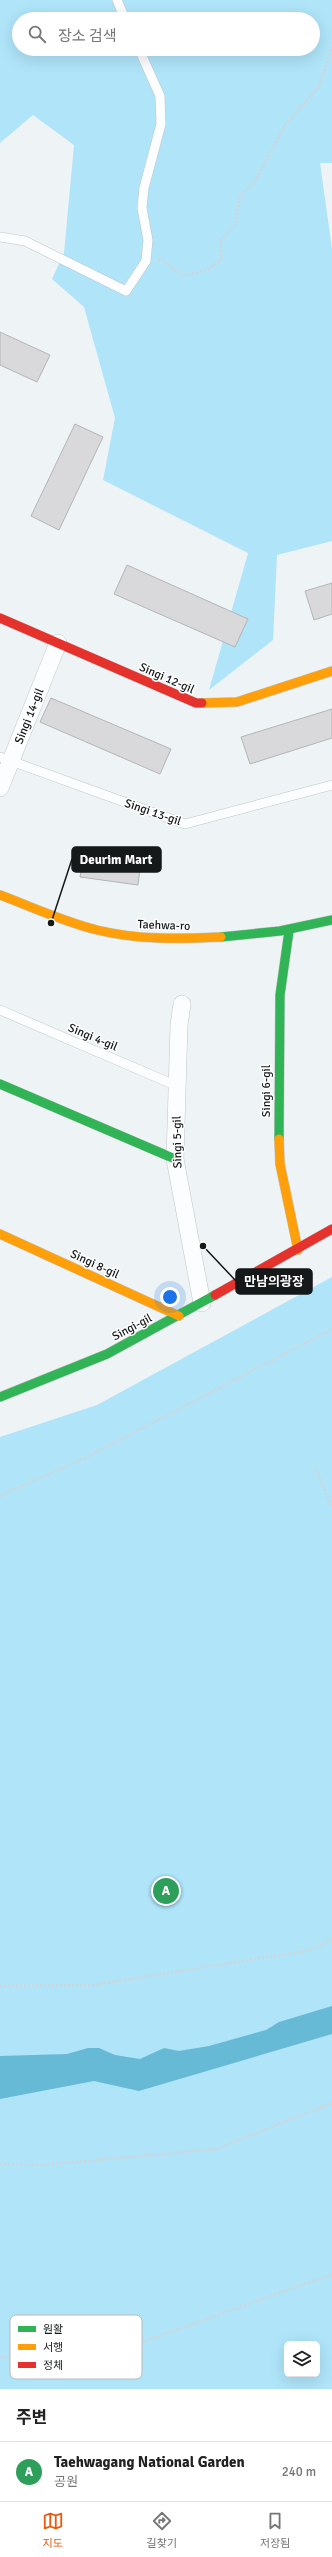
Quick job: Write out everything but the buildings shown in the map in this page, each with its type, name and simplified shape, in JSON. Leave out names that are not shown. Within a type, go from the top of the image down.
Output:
[{"type":"street","name":"Singi 12-gil","points":[[0,618],[196,703],[237,702],[332,671]]},
{"type":"street","name":"Singi 14-gil","points":[[0,788],[6,759],[58,643]]},
{"type":"street","name":"Taehwa-ro","points":[[0,895],[80,925],[113,933],[166,939],[235,938],[289,932],[332,920]]},
{"type":"street","name":"Singi 6-gil","points":[[289,932],[280,995],[278,1126],[280,1164],[298,1250]]},
{"type":"street","name":"Singi 5-gil","points":[[182,1004],[177,1086],[175,1160],[202,1303]]},
{"type":"street","points":[[0,1084],[175,1160]]},
{"type":"street","name":"Singi-gil","points":[[0,1397],[107,1354],[298,1250],[332,1229]]},
{"type":"street","name":"Singi 8-gil","points":[[0,1234],[179,1316]]},
{"type":"lane","points":[[117,0],[123,12]]},
{"type":"lane","points":[[0,237],[25,241],[126,291],[146,260],[148,240],[142,208],[144,188],[161,124],[160,96],[142,56]]},
{"type":"lane","name":"Singi 13-gil","points":[[6,759],[184,824],[332,785]]},
{"type":"lane","name":"Singi 4-gil","points":[[0,1010],[177,1086]]},
{"type":"path","points":[[146,260],[162,260],[183,276],[209,269],[222,258],[220,241],[234,226],[240,196],[254,183],[285,125],[318,88],[332,47]]},
{"type":"path","points":[[0,1496],[87,1457],[332,1328]]},
{"type":"path","points":[[315,1467],[332,1507]]},
{"type":"path","points":[[0,1986],[93,1985],[312,1950],[332,1939]]},
{"type":"path","points":[[0,2164],[42,2165],[216,2148],[332,2103]]},
{"type":"path","points":[[142,2342],[332,2274]]},
{"type":"path","points":[[0,2357],[10,2356]]},
{"type":"shaded area","points":[[0,0],[332,0],[332,163],[320,163],[332,249],[332,541],[277,555],[273,640],[209,690],[248,553],[103,480],[115,418],[84,307],[52,279],[64,253],[74,145],[33,115],[0,143]]},
{"type":"shaded area","points":[[332,1277],[332,2389],[0,2389],[0,1437],[97,1405]]},
{"type":"shaded area","points":[[332,2006],[332,2034],[139,2091],[94,2081],[0,2099],[0,2056],[67,2054],[88,2048],[99,2048],[115,2055],[140,2059],[164,2048],[179,2051],[209,2046],[266,2030],[279,2022]]},
{"type":"traffic: fast","points":[[221,937],[280,931],[332,920]]},
{"type":"traffic: fast","points":[[279,1139],[280,995],[289,931]]},
{"type":"traffic: fast","points":[[0,1084],[175,1159]]},
{"type":"traffic: fast","points":[[0,1397],[107,1354],[215,1295]]},
{"type":"traffic: slow","points":[[202,703],[237,702],[332,671]]},
{"type":"traffic: slow","points":[[0,895],[72,923],[112,933],[128,936],[159,938],[221,937]]},
{"type":"traffic: slow","points":[[279,1139],[280,1164],[298,1250]]},
{"type":"traffic: slow","points":[[0,1234],[179,1316]]},
{"type":"traffic: jam","points":[[0,618],[196,703],[202,703]]},
{"type":"traffic: jam","points":[[215,1295],[332,1229]]},
{"type":"place","name":"Deurim Mart","points":[[51,923]]},
{"type":"place","name":"만남의광장","points":[[203,1246]]},
{"type":"place","name":"Taehwagang National Garden","points":[[166,1891]]}]
